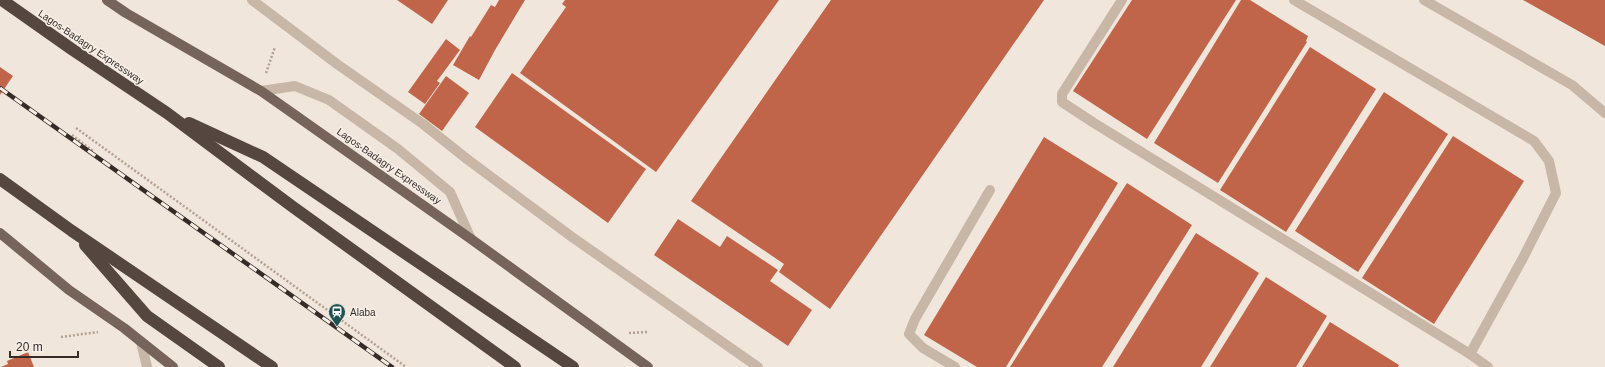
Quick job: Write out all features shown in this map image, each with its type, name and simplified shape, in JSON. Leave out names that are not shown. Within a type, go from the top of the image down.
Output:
[{"type":"highway","name":"Lagos-Badagry Expressway","points":[[2,0],[167,113],[293,207],[515,367]]},
{"type":"highway","points":[[167,113],[263,157],[574,367]]},
{"type":"highway","points":[[0,179],[272,367]]},
{"type":"highway","points":[[72,230],[148,316],[219,367]]},
{"type":"main road","name":"Lagos-Badagry Expressway","points":[[107,0],[126,13],[260,91],[471,239],[648,367]]},
{"type":"main road","points":[[0,233],[69,290],[124,328],[173,367]]},
{"type":"lane","points":[[252,0],[337,64],[423,124],[467,159],[572,237],[758,367]]},
{"type":"lane","points":[[1122,0],[1062,94],[1062,102],[1470,354],[1488,367]]},
{"type":"lane","points":[[1294,0],[1534,140],[1550,162],[1556,193],[1523,258],[1470,354]]},
{"type":"lane","points":[[1424,0],[1572,85],[1605,113]]},
{"type":"lane","points":[[260,91],[295,86],[329,100],[398,149],[450,192],[471,239]]},
{"type":"lane","points":[[955,367],[923,348],[909,334],[915,319],[990,190]]},
{"type":"lane","points":[[141,342],[147,367]]},
{"type":"path","points":[[260,91],[275,47]]},
{"type":"path","points":[[76,128],[406,367]]},
{"type":"path","points":[[72,135],[93,151]]},
{"type":"path","points":[[61,337],[124,328]]},
{"type":"building","points":[[397,0],[448,0],[432,24]]},
{"type":"building","points":[[499,0],[525,0],[479,80],[453,65],[491,5],[495,7]]},
{"type":"building","points":[[565,0],[779,0],[656,172],[520,73],[566,7],[562,4]]},
{"type":"building","points":[[831,0],[1044,0],[830,309],[779,272],[784,264],[691,201]]},
{"type":"building","points":[[1132,0],[1236,0],[1147,139],[1073,91]]},
{"type":"building","points":[[1241,0],[1250,0],[1308,36],[1307,42],[1218,183],[1154,143]]},
{"type":"building","points":[[1523,0],[1605,0],[1605,46]]},
{"type":"building","points":[[446,39],[460,50],[437,81],[440,83],[425,104],[408,92]]},
{"type":"building","points":[[1310,47],[1376,89],[1286,232],[1220,190]]},
{"type":"building","points":[[0,67],[13,76],[0,95]]},
{"type":"building","points":[[512,73],[646,169],[608,223],[475,127]]},
{"type":"building","points":[[446,76],[469,93],[442,131],[419,114]]},
{"type":"building","points":[[1384,92],[1448,134],[1358,272],[1295,231]]},
{"type":"building","points":[[1453,136],[1524,181],[1434,324],[1362,278]]},
{"type":"building","points":[[1044,137],[1118,183],[1006,367],[977,367],[924,335]]},
{"type":"building","points":[[1127,183],[1192,225],[1102,367],[1010,367]]},
{"type":"building","points":[[678,219],[720,247],[727,236],[778,270],[770,281],[812,310],[788,346],[654,255]]},
{"type":"building","points":[[1196,233],[1259,273],[1201,367],[1113,367]]},
{"type":"building","points":[[1266,277],[1327,316],[1296,367],[1210,367]]},
{"type":"building","points":[[1330,322],[1399,365],[1398,367],[1302,367]]},
{"type":"building","points":[[28,352],[34,367],[1,367],[8,364],[7,361]]},
{"type":"railway","points":[[0,88],[392,367]]},
{"type":"place","name":"Alaba","points":[[337,327]]}]
